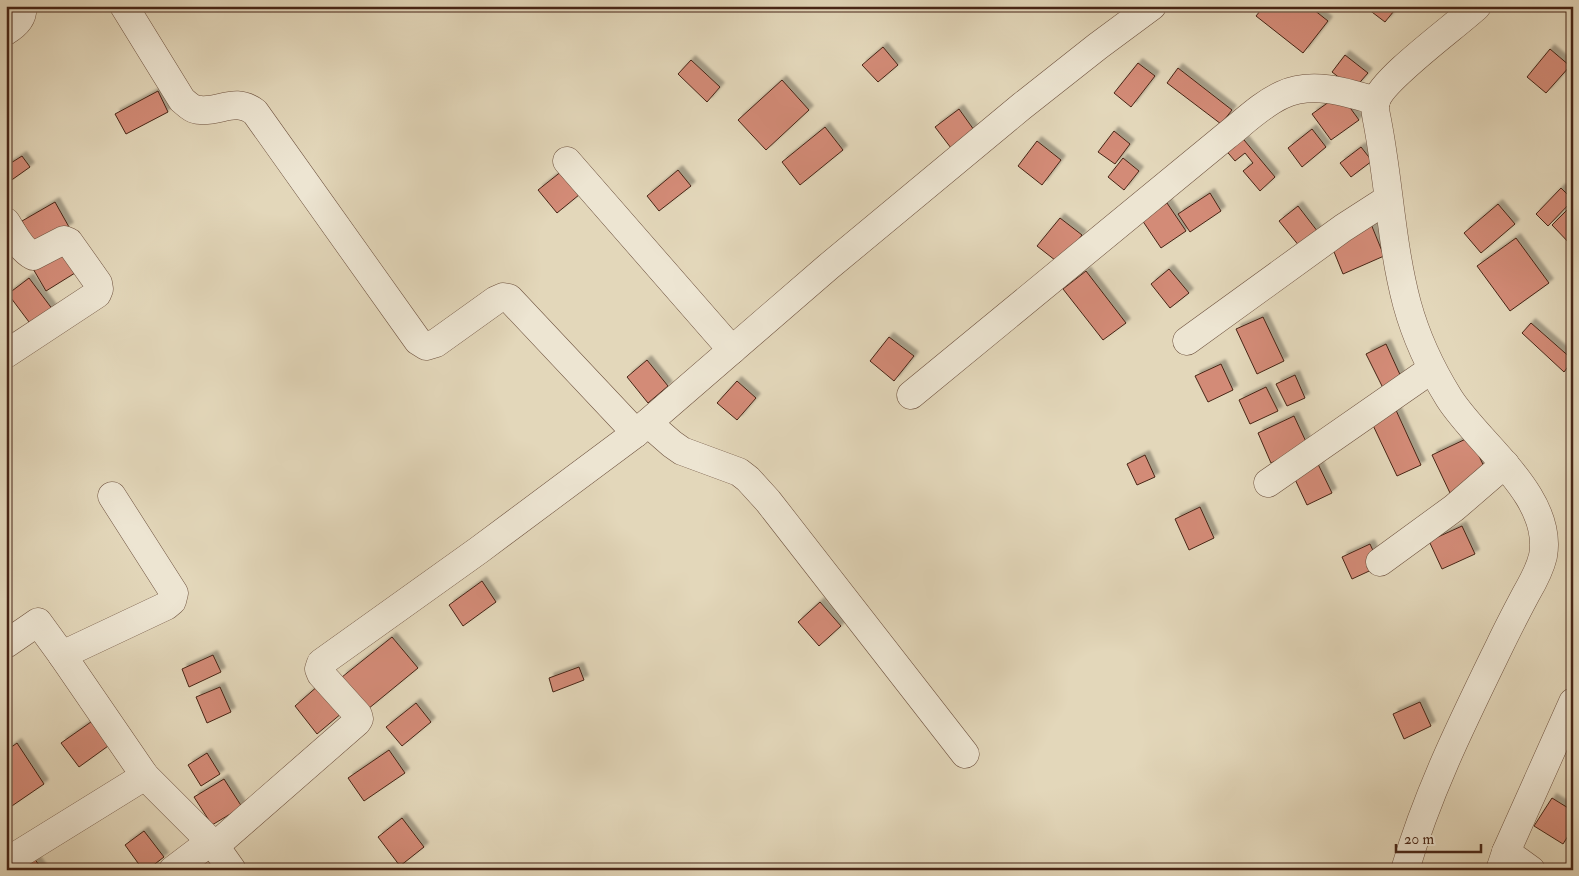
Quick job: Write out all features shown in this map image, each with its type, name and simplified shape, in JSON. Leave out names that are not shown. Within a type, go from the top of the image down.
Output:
[{"type":"street","points":[[6,31],[20,19],[23,10],[22,6]]},
{"type":"street","points":[[124,6],[182,100],[190,107],[199,110],[238,105],[247,106],[255,112],[418,340],[426,346],[436,343],[496,300],[503,297],[509,298],[642,428],[682,451],[739,472],[768,501],[965,754]]},
{"type":"street","points":[[173,870],[213,844],[358,722],[358,715],[321,674],[319,669],[321,663],[478,550],[642,428],[828,267],[1022,106],[1152,6]]},
{"type":"street","points":[[1405,870],[1415,837],[1442,767],[1543,557],[1544,538],[1541,522],[1535,507],[1505,464],[1449,399],[1432,369],[1415,329],[1407,304],[1388,199],[1376,101],[1387,84],[1462,11]]},
{"type":"street","points":[[912,395],[1218,142],[1270,102],[1283,94],[1305,88],[1346,92],[1376,101]]},
{"type":"street","points":[[567,161],[732,350]]},
{"type":"street","points":[[1187,341],[1343,228],[1388,199]]},
{"type":"street","points":[[6,222],[27,253],[33,256],[64,240],[69,242],[98,283],[99,289],[97,294],[6,354]]},
{"type":"street","points":[[1268,483],[1432,369]]},
{"type":"street","points":[[1380,562],[1454,508],[1505,464]]},
{"type":"street","points":[[62,655],[166,606],[172,601],[174,593],[112,496]]},
{"type":"street","points":[[6,644],[38,622],[145,776],[213,844],[232,870]]},
{"type":"street","points":[[1531,870],[1503,861],[1573,702]]},
{"type":"street","points":[[19,854],[145,776]]},
{"type":"building","points":[[1264,6],[1309,6],[1328,21],[1303,53],[1256,16]]},
{"type":"building","points":[[1364,6],[1398,6],[1385,22]]},
{"type":"building","points":[[883,47],[898,65],[878,82],[862,65]]},
{"type":"building","points":[[1550,49],[1570,66],[1546,93],[1527,77]]},
{"type":"building","points":[[1345,55],[1368,73],[1354,89],[1332,72]]},
{"type":"building","points":[[691,60],[720,87],[707,102],[678,74]]},
{"type":"building","points":[[1138,63],[1155,76],[1131,107],[1114,93]]},
{"type":"building","points":[[1178,68],[1232,110],[1221,124],[1167,83]]},
{"type":"building","points":[[782,80],[809,110],[766,150],[738,120]]},
{"type":"building","points":[[158,91],[168,112],[126,134],[115,114]]},
{"type":"building","points":[[1340,94],[1359,120],[1331,140],[1312,114]]},
{"type":"building","points":[[959,109],[974,130],[951,148],[935,127]]},
{"type":"building","points":[[825,127],[843,150],[800,185],[782,162]]},
{"type":"building","points":[[1312,129],[1326,147],[1302,167],[1288,148]]},
{"type":"building","points":[[1114,131],[1130,144],[1115,164],[1098,152]]},
{"type":"building","points":[[1239,134],[1275,177],[1260,191],[1243,171],[1253,163],[1245,153],[1235,161],[1223,147]]},
{"type":"building","points":[[1037,141],[1061,160],[1042,185],[1018,166]]},
{"type":"building","points":[[1361,147],[1372,161],[1351,177],[1340,163]]},
{"type":"building","points":[[22,156],[30,167],[6,184],[6,166]]},
{"type":"building","points":[[1123,158],[1139,171],[1124,190],[1108,177]]},
{"type":"building","points":[[567,167],[585,190],[557,213],[538,190]]},
{"type":"building","points":[[678,170],[691,186],[659,211],[647,196]]},
{"type":"building","points":[[1561,188],[1573,200],[1548,226],[1536,214]]},
{"type":"building","points":[[1210,193],[1221,211],[1190,232],[1178,214]]},
{"type":"building","points":[[55,202],[69,227],[35,245],[22,221]]},
{"type":"building","points":[[1167,203],[1186,231],[1161,248],[1142,220]]},
{"type":"building","points":[[1498,204],[1515,224],[1481,253],[1464,233]]},
{"type":"building","points":[[1573,204],[1573,245],[1572,246],[1552,225]]},
{"type":"building","points":[[1298,206],[1318,232],[1300,247],[1279,221]]},
{"type":"building","points":[[1060,218],[1082,235],[1060,264],[1037,246]]},
{"type":"building","points":[[1371,224],[1384,256],[1343,274],[1330,242]]},
{"type":"building","points":[[1516,238],[1549,283],[1510,311],[1477,266]]},
{"type":"building","points":[[68,245],[83,268],[46,291],[32,267]]},
{"type":"building","points":[[1169,269],[1189,293],[1170,308],[1151,284]]},
{"type":"building","points":[[1086,271],[1126,323],[1103,340],[1063,289]]},
{"type":"building","points":[[29,278],[53,310],[32,326],[8,294]]},
{"type":"building","points":[[1263,317],[1284,361],[1257,374],[1236,329]]},
{"type":"building","points":[[1531,323],[1573,360],[1564,372],[1522,333]]},
{"type":"building","points":[[889,337],[914,356],[894,381],[870,361]]},
{"type":"building","points":[[1386,344],[1402,379],[1383,388],[1366,354]]},
{"type":"building","points":[[647,360],[668,386],[648,403],[627,377]]},
{"type":"building","points":[[1221,364],[1233,390],[1208,402],[1195,376]]},
{"type":"building","points":[[1295,375],[1305,398],[1287,406],[1276,384]]},
{"type":"building","points":[[737,381],[756,398],[737,420],[717,403]]},
{"type":"building","points":[[1266,387],[1278,411],[1250,424],[1239,400]]},
{"type":"building","points":[[1395,408],[1421,465],[1397,476],[1370,419]]},
{"type":"building","points":[[1294,416],[1308,446],[1271,463],[1258,433]]},
{"type":"building","points":[[1470,437],[1488,475],[1450,493],[1432,455]]},
{"type":"building","points":[[1145,455],[1155,477],[1137,485],[1127,464]]},
{"type":"building","points":[[1317,462],[1332,493],[1307,505],[1292,473]]},
{"type":"building","points":[[1200,507],[1214,538],[1189,550],[1175,519]]},
{"type":"building","points":[[1462,526],[1475,554],[1442,569],[1429,541]]},
{"type":"building","points":[[1370,544],[1380,566],[1352,579],[1342,557]]},
{"type":"building","points":[[482,581],[496,602],[463,626],[449,605]]},
{"type":"building","points":[[820,602],[841,626],[819,646],[798,622]]},
{"type":"building","points":[[392,637],[418,668],[368,709],[342,677]]},
{"type":"building","points":[[213,655],[221,672],[189,687],[182,669]]},
{"type":"building","points":[[579,667],[584,680],[553,692],[549,678]]},
{"type":"building","points":[[319,685],[342,713],[317,734],[295,706]]},
{"type":"building","points":[[220,687],[231,712],[207,723],[196,697]]},
{"type":"building","points":[[1420,702],[1431,726],[1404,739],[1393,714]]},
{"type":"building","points":[[416,703],[431,722],[402,746],[386,727]]},
{"type":"building","points":[[98,717],[115,741],[79,767],[61,743]]},
{"type":"building","points":[[17,743],[44,784],[6,810],[6,751]]},
{"type":"building","points":[[389,750],[405,773],[364,801],[348,778]]},
{"type":"building","points":[[207,753],[220,774],[201,786],[188,765]]},
{"type":"building","points":[[224,779],[242,807],[212,825],[194,797]]},
{"type":"building","points":[[1552,798],[1573,811],[1573,828],[1563,844],[1534,826]]},
{"type":"building","points":[[402,818],[424,847],[400,866],[378,837]]},
{"type":"building","points":[[144,831],[164,857],[147,870],[143,870],[125,845]]},
{"type":"building","points":[[33,857],[43,870],[16,870]]}]
